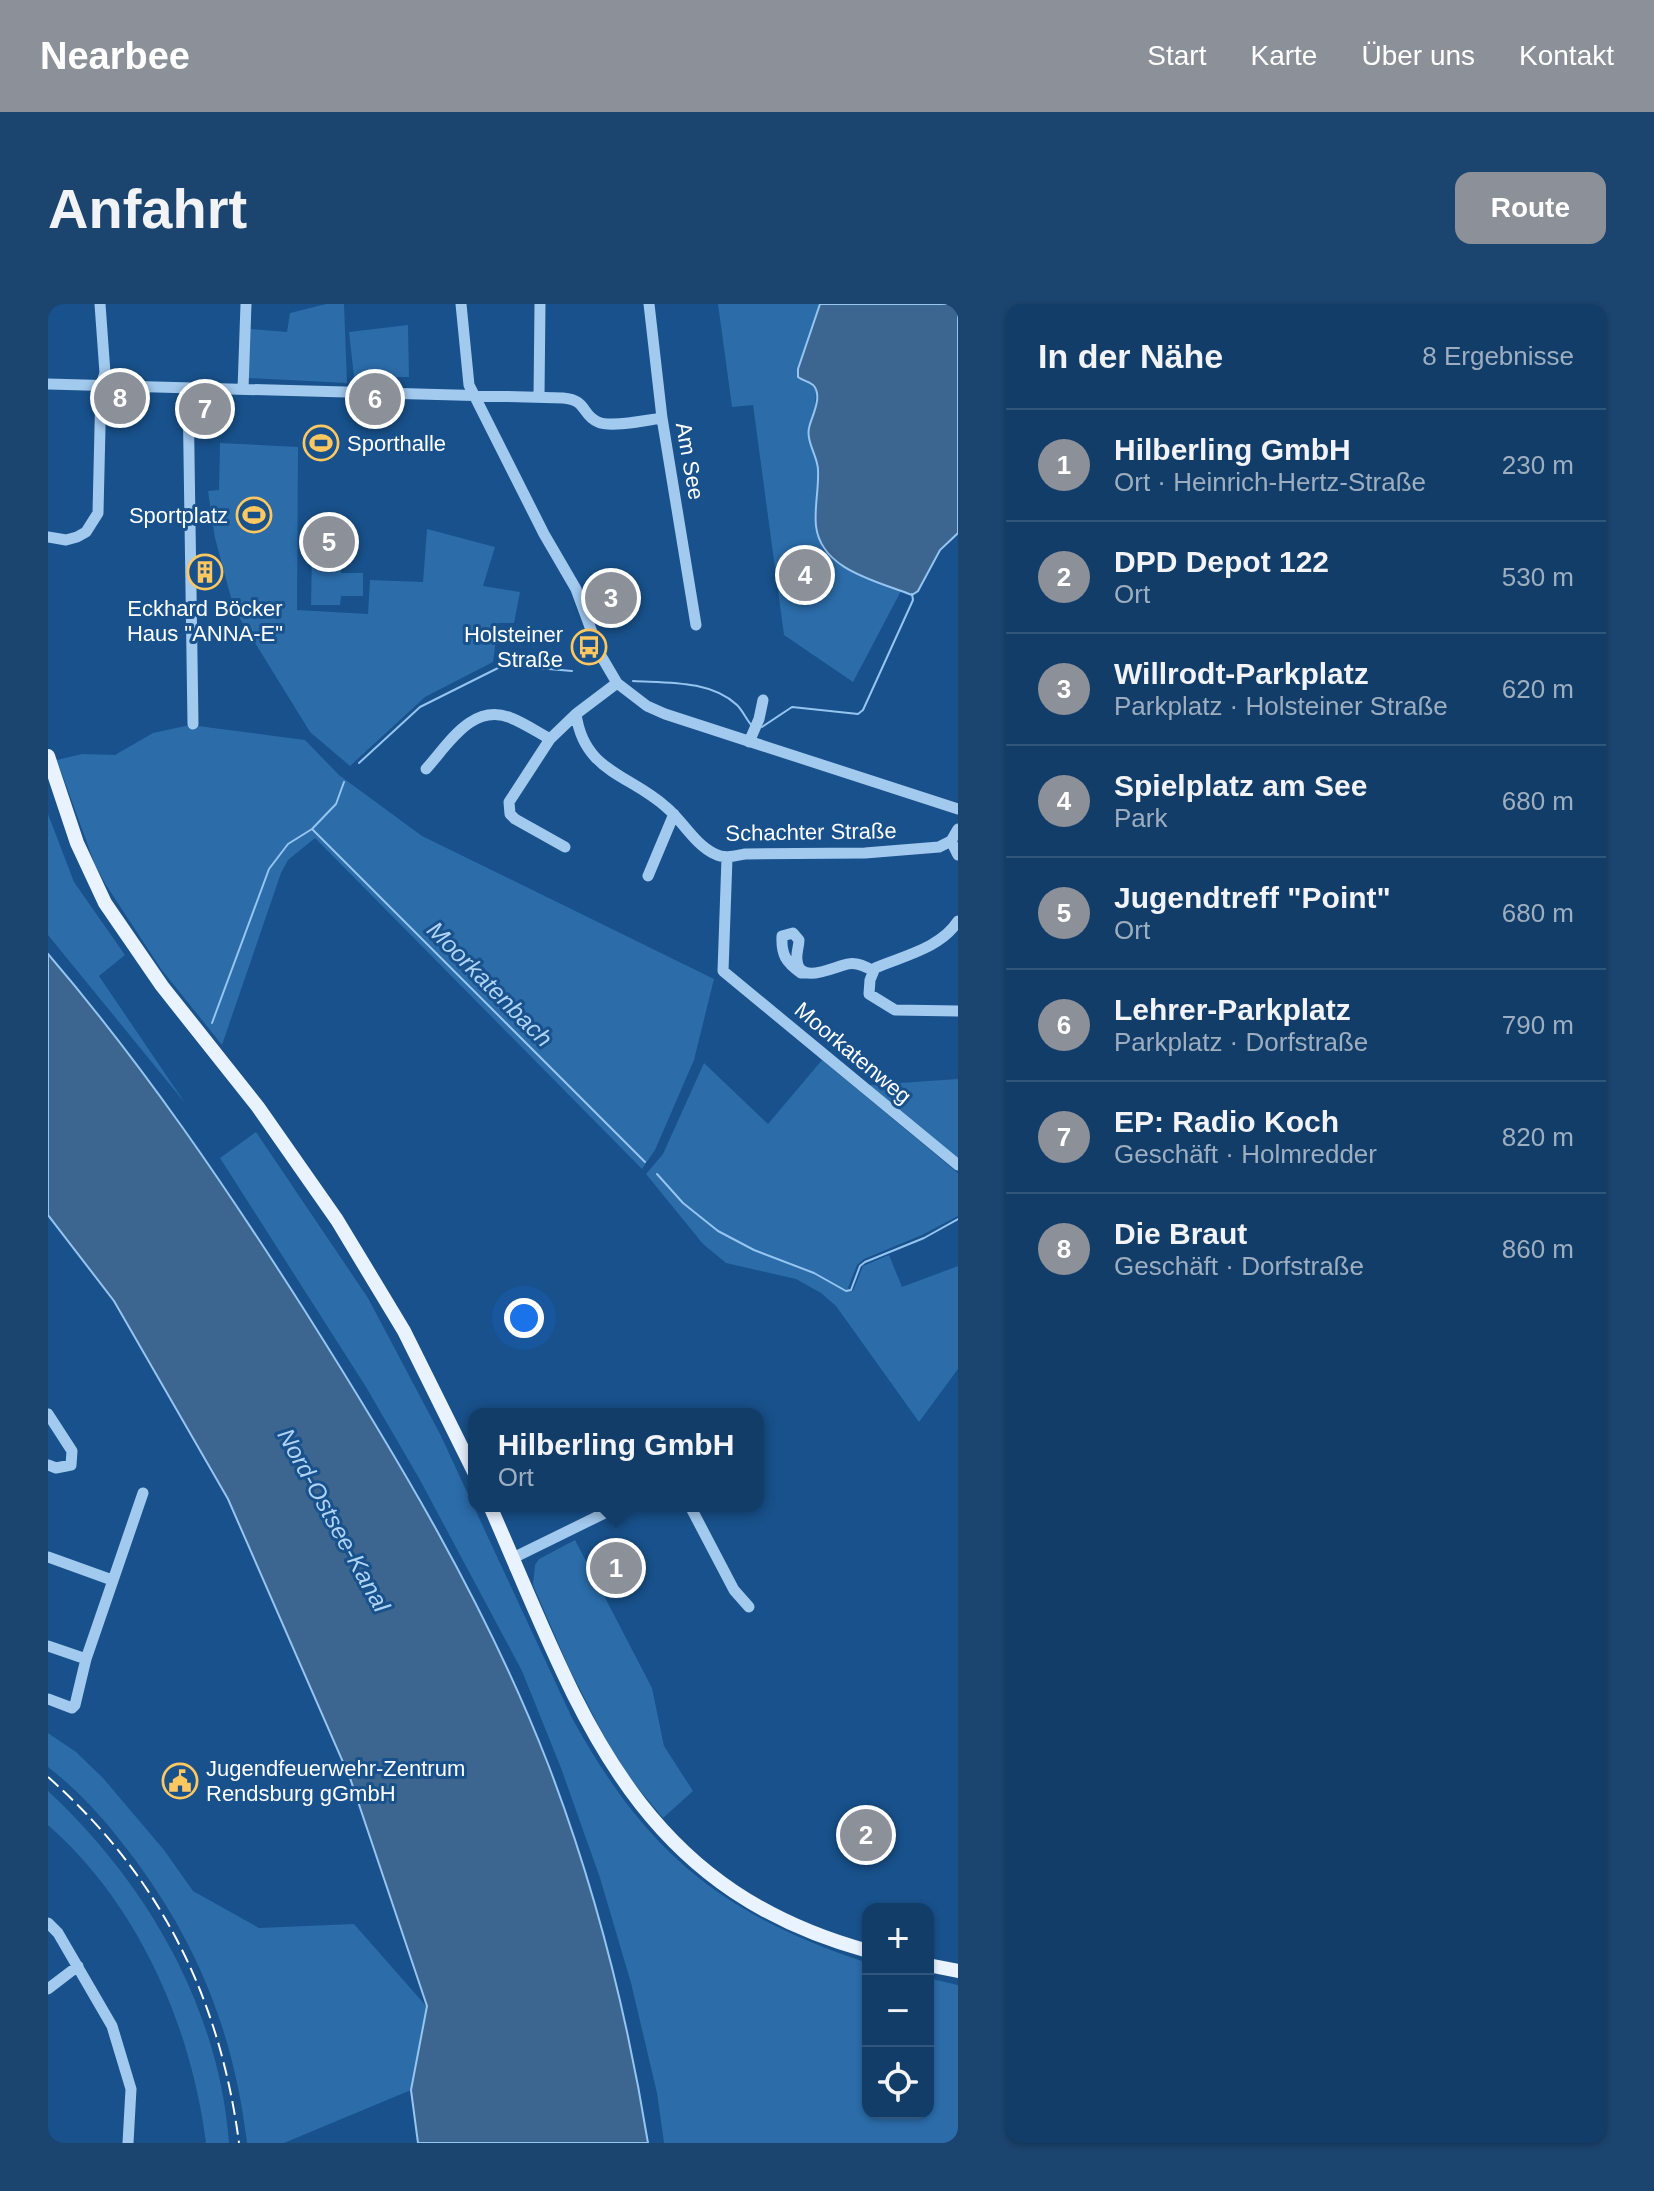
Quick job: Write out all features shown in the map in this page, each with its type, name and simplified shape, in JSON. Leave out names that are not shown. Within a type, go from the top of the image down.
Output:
[{"type":"main road","points":[[48,756],[77,843],[105,903],[162,986],[258,1107],[337,1220],[404,1331],[468,1460]]},
{"type":"main road","points":[[493,1512],[584,1718],[628,1790],[651,1819],[704,1870],[758,1906],[824,1937],[862,1949]]},
{"type":"main road","points":[[934,1966],[958,1971]]},
{"type":"street","points":[[48,537],[66,540],[77,537],[86,532],[98,513],[101,385],[105,373],[100,304]]},
{"type":"street","points":[[243,389],[246,304]]},
{"type":"street","points":[[461,304],[466,367],[474,396],[544,534],[576,589],[600,654],[617,683],[647,706],[665,714],[753,732],[958,809]]},
{"type":"street","points":[[539,397],[540,304]]},
{"type":"street","name":"Am See","points":[[649,304],[662,418],[696,625]]},
{"type":"street","points":[[48,384],[539,397],[573,399],[580,402],[593,419],[606,424],[662,418]]},
{"type":"street","points":[[188,388],[193,724]]},
{"type":"street","points":[[565,847],[515,819],[509,808],[512,796],[550,739],[576,714],[617,683]]},
{"type":"street","points":[[753,732],[763,700]]},
{"type":"street","name":"Schachter Straße","points":[[576,714],[581,736],[595,759],[674,814],[707,849],[727,858],[745,854],[865,853],[939,847],[951,841]]},
{"type":"street","points":[[426,769],[468,723],[482,715],[510,718],[550,739]]},
{"type":"street","points":[[648,876],[674,814]]},
{"type":"street","points":[[958,829],[951,841],[958,855]]},
{"type":"street","name":"Moorkatenweg","points":[[727,858],[723,971],[958,1165]]},
{"type":"street","points":[[873,971],[937,942],[951,932],[958,921]]},
{"type":"street","points":[[806,973],[815,974],[851,963],[873,971]]},
{"type":"street","points":[[873,971],[869,994],[895,1010],[958,1011]]},
{"type":"street","points":[[48,1414],[72,1451],[71,1465],[56,1468],[48,1465]]},
{"type":"street","points":[[48,1699],[72,1708],[75,1705],[86,1659],[143,1493]]},
{"type":"street","points":[[513,1558],[607,1512]]},
{"type":"street","points":[[693,1512],[734,1590],[749,1607]]},
{"type":"street","points":[[48,1557],[112,1580]]},
{"type":"street","points":[[48,1646],[86,1659]]},
{"type":"street","points":[[48,1923],[58,1933],[112,2026],[131,2089],[128,2143]]},
{"type":"street","points":[[48,1989],[78,1966]]},
{"type":"shaded area","points":[[326,304],[344,304],[347,383],[247,378],[250,329],[287,332],[290,313]]},
{"type":"shaded area","points":[[718,304],[820,304],[798,369],[799,377],[813,385],[816,391],[815,411],[808,431],[819,466],[816,527],[823,550],[850,570],[901,591],[853,682],[784,635],[753,405],[732,407]]},
{"type":"shaded area","points":[[408,325],[409,377],[354,377],[349,332]]},
{"type":"shaded area","points":[[220,443],[298,447],[297,610],[368,614],[370,580],[423,582],[427,529],[495,547],[483,586],[520,592],[514,623],[498,623],[493,662],[425,697],[350,766],[310,732],[234,609],[215,538],[208,491],[219,490]]},
{"type":"shaded area","points":[[312,553],[341,553],[341,573],[363,573],[363,596],[341,596],[340,605],[311,605]]},
{"type":"shaded area","points":[[190,725],[305,740],[339,775],[422,836],[714,979],[694,1060],[655,1150],[642,1169],[315,838],[288,860],[281,873],[222,1045],[161,969],[106,885],[95,865],[57,760],[82,754],[115,755],[153,733]]},
{"type":"shaded area","points":[[48,814],[74,882],[125,955],[99,976],[185,1103],[48,935]]},
{"type":"shaded area","points":[[822,1060],[958,1173],[958,1216],[864,1259],[857,1265],[848,1288],[853,1291],[863,1266],[889,1255],[902,1287],[958,1266],[958,1369],[919,1422],[836,1306],[796,1279],[726,1263],[703,1244],[646,1174],[663,1154],[704,1063],[768,1124]]},
{"type":"shaded area","points":[[958,1079],[958,1160],[869,1085]]},
{"type":"shaded area","points":[[256,1132],[368,1298],[441,1436],[468,1494],[468,1512],[476,1512],[572,1718],[629,1806],[660,1842],[693,1873],[730,1900],[816,1944],[862,1961],[862,2119],[934,2119],[934,1979],[958,1985],[958,2143],[664,2143],[657,2093],[631,1983],[600,1878],[561,1768],[522,1671],[420,1480],[366,1387],[220,1158]]},
{"type":"shaded area","points":[[575,1540],[652,1688],[664,1746],[693,1791],[663,1818],[627,1775],[608,1744],[569,1668],[533,1585],[535,1565],[539,1559]]},
{"type":"shaded area","points":[[48,1733],[76,1752],[103,1778],[164,1850],[193,1891],[259,1928],[354,1924],[427,2007],[411,2090],[284,2143],[247,2143],[223,2030],[196,1960],[159,1894],[126,1848],[84,1799],[48,1767]]},
{"type":"shaded area","points":[[48,1791],[116,1865],[172,1950],[210,2043],[222,2093],[229,2143],[206,2143],[188,2055],[155,1969],[109,1891],[48,1825]]},
{"type":"water","points":[[820,304],[958,304],[958,533],[940,550],[918,591],[912,595],[853,572],[828,553],[820,541],[816,526],[817,465],[809,433],[817,396],[813,385],[798,377],[798,369]]},
{"type":"water","name":"Nord-Ostsee-Kanal","points":[[48,954],[151,1083],[245,1219],[373,1420],[468,1588],[523,1705],[565,1810],[620,1998],[648,2143],[418,2143],[411,2090],[427,2006],[350,1778],[228,1499],[114,1301],[48,1215]]},
{"type":"waterway","points":[[762,727],[792,707],[858,714],[863,710],[913,600],[912,594]]},
{"type":"waterway","points":[[359,763],[420,707],[498,668],[514,666],[572,671]]},
{"type":"waterway","points":[[633,681],[688,684],[714,691],[737,705],[752,726]]},
{"type":"waterway","points":[[212,1023],[269,869],[288,844],[312,829],[336,804],[344,782]]},
{"type":"waterway","name":"Moorkatenbach","points":[[312,829],[645,1162]]},
{"type":"waterway","name":"Moorkatenbach","points":[[657,1174],[683,1203],[718,1231],[754,1250],[814,1273],[846,1291],[851,1290],[860,1266],[865,1262],[924,1238],[958,1219]]},
{"type":"railway","points":[[48,1777],[122,1855],[152,1897],[178,1942],[217,2038],[239,2143]]},
{"type":"place","name":"Die Braut","points":[[120,398]]},
{"type":"place","name":"Lehrer-Parkplatz","points":[[375,399]]},
{"type":"place","name":"EP: Radio Koch","points":[[205,409]]},
{"type":"place","name":"Sporthalle","points":[[321,443]]},
{"type":"place","name":"Sportplatz","points":[[254,515]]},
{"type":"place","name":"Jugendtreff \"Point\"","points":[[329,542]]},
{"type":"place","name":"Eckhard Böcker Haus \"ANNA-E\"","points":[[205,572]]},
{"type":"place","name":"Spielplatz am See","points":[[805,575]]},
{"type":"place","name":"Willrodt-Parkplatz","points":[[611,598]]},
{"type":"place","name":"Holsteiner Straße","points":[[589,647]]},
{"type":"place","name":"Hilberling GmbH","points":[[616,1568]]},
{"type":"place","name":"Jugendfeuerwehr-Zentrum Rendsburg gGmbH","points":[[180,1781]]},
{"type":"place","name":"DPD Depot 122","points":[[866,1835]]}]
